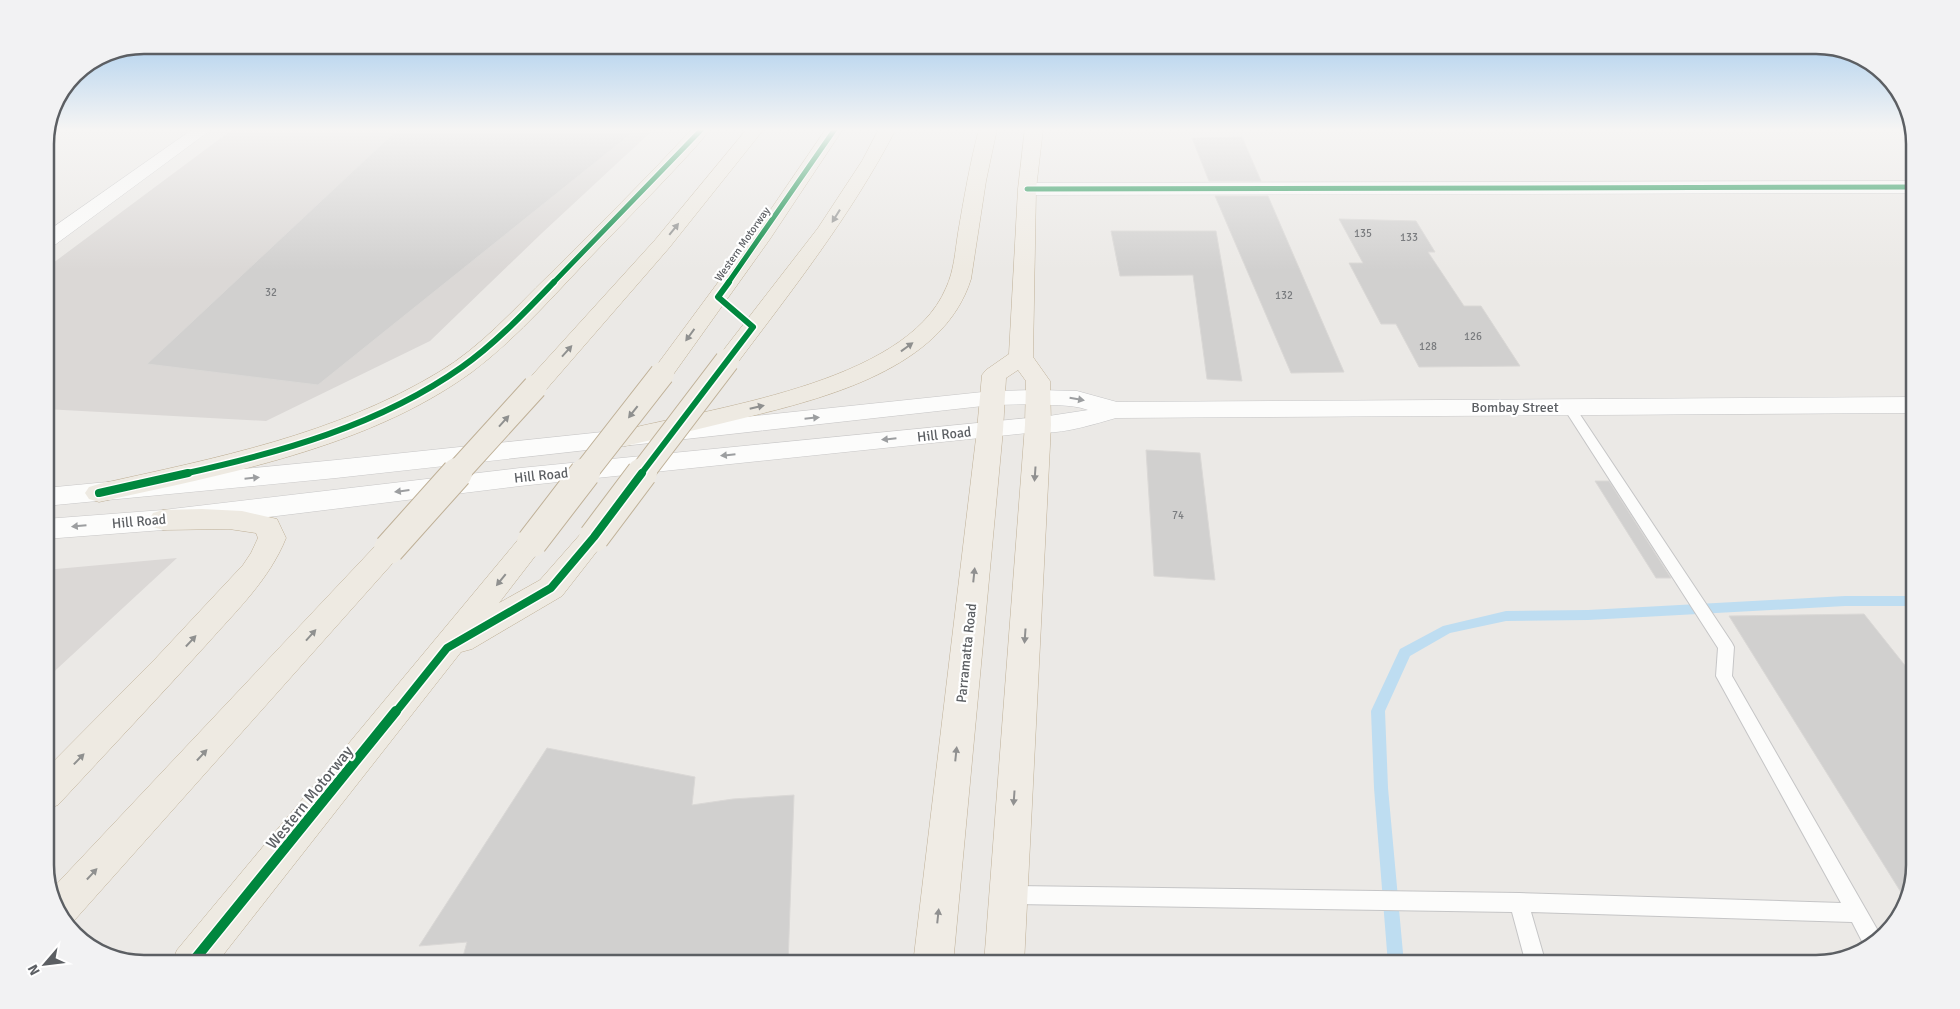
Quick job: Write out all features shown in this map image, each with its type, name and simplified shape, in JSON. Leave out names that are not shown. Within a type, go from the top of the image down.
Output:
[{"type":"highway","points":[[99,493],[245,460],[330,434],[410,399],[450,376],[483,351],[659,176]]},
{"type":"highway","points":[[63,905],[390,549],[662,244],[718,176]]},
{"type":"highway","name":"Western Motorway","points":[[198,955],[532,542],[662,374],[763,235],[803,176]]},
{"type":"highway","points":[[447,648],[552,588],[594,537],[826,230],[861,176]]},
{"type":"highway","points":[[625,438],[770,404],[814,391],[889,359],[911,344],[930,328],[946,308],[956,291],[961,274],[977,176]]},
{"type":"highway","points":[[1005,955],[1038,411],[1038,381],[1021,357],[1028,176]]},
{"type":"highway","name":"Parramatta Road","points":[[933,955],[990,430],[994,375],[1021,357]]},
{"type":"highway","points":[[54,785],[167,667],[253,573],[264,557],[272,538],[267,526],[252,521],[210,519],[163,520]]},
{"type":"street","points":[[54,237],[138,176]]},
{"type":"street","points":[[1026,189],[1906,187]]},
{"type":"street","name":"Hill Road","points":[[54,496],[625,438],[992,398],[1038,411]]},
{"type":"street","name":"Bombay Street","points":[[1038,411],[1081,420],[1115,410],[1906,405]]},
{"type":"street","name":"Hill Road","points":[[54,528],[163,520],[520,477],[990,430],[1038,411]]},
{"type":"lane","points":[[1569,407],[1726,647],[1724,676],[1871,937]]},
{"type":"lane","points":[[1008,895],[1519,902],[1857,912]]},
{"type":"lane","points":[[1519,902],[1534,955]]},
{"type":"shaded area","points":[[170,176],[603,176],[430,341],[266,421],[54,409],[54,262]]},
{"type":"shaded area","points":[[177,558],[54,672],[54,569]]},
{"type":"building","points":[[348,176],[578,176],[318,385],[147,364]]},
{"type":"building","points":[[1207,176],[1259,176],[1261,181],[1209,181]]},
{"type":"building","points":[[1215,196],[1268,196],[1344,372],[1291,373]]},
{"type":"building","points":[[1339,219],[1416,221],[1435,252],[1428,252],[1464,306],[1481,306],[1520,366],[1419,367],[1396,324],[1381,324],[1349,263],[1363,263]]},
{"type":"building","points":[[1111,231],[1216,231],[1242,381],[1207,379],[1193,275],[1120,276]]},
{"type":"building","points":[[1146,450],[1200,453],[1215,580],[1154,576]]},
{"type":"building","points":[[1595,481],[1609,481],[1671,578],[1656,578]]},
{"type":"building","points":[[1864,614],[1906,667],[1906,865],[1905,883],[1901,893],[1729,616]]},
{"type":"building","points":[[547,748],[695,777],[692,805],[733,799],[794,795],[788,955],[463,955],[467,942],[419,946]]},
{"type":"waterway","points":[[1395,955],[1381,788],[1378,711],[1405,653],[1447,629],[1506,616],[1588,615],[1845,601],[1906,601]]},
{"type":"cycle path","points":[[99,493],[235,462],[322,436],[365,420],[407,400],[448,377],[491,344],[657,176]]},
{"type":"cycle path","points":[[198,955],[447,648],[551,588],[594,537],[753,327],[718,297],[803,176]]},
{"type":"cycle path","points":[[1027,189],[1906,187]]}]
